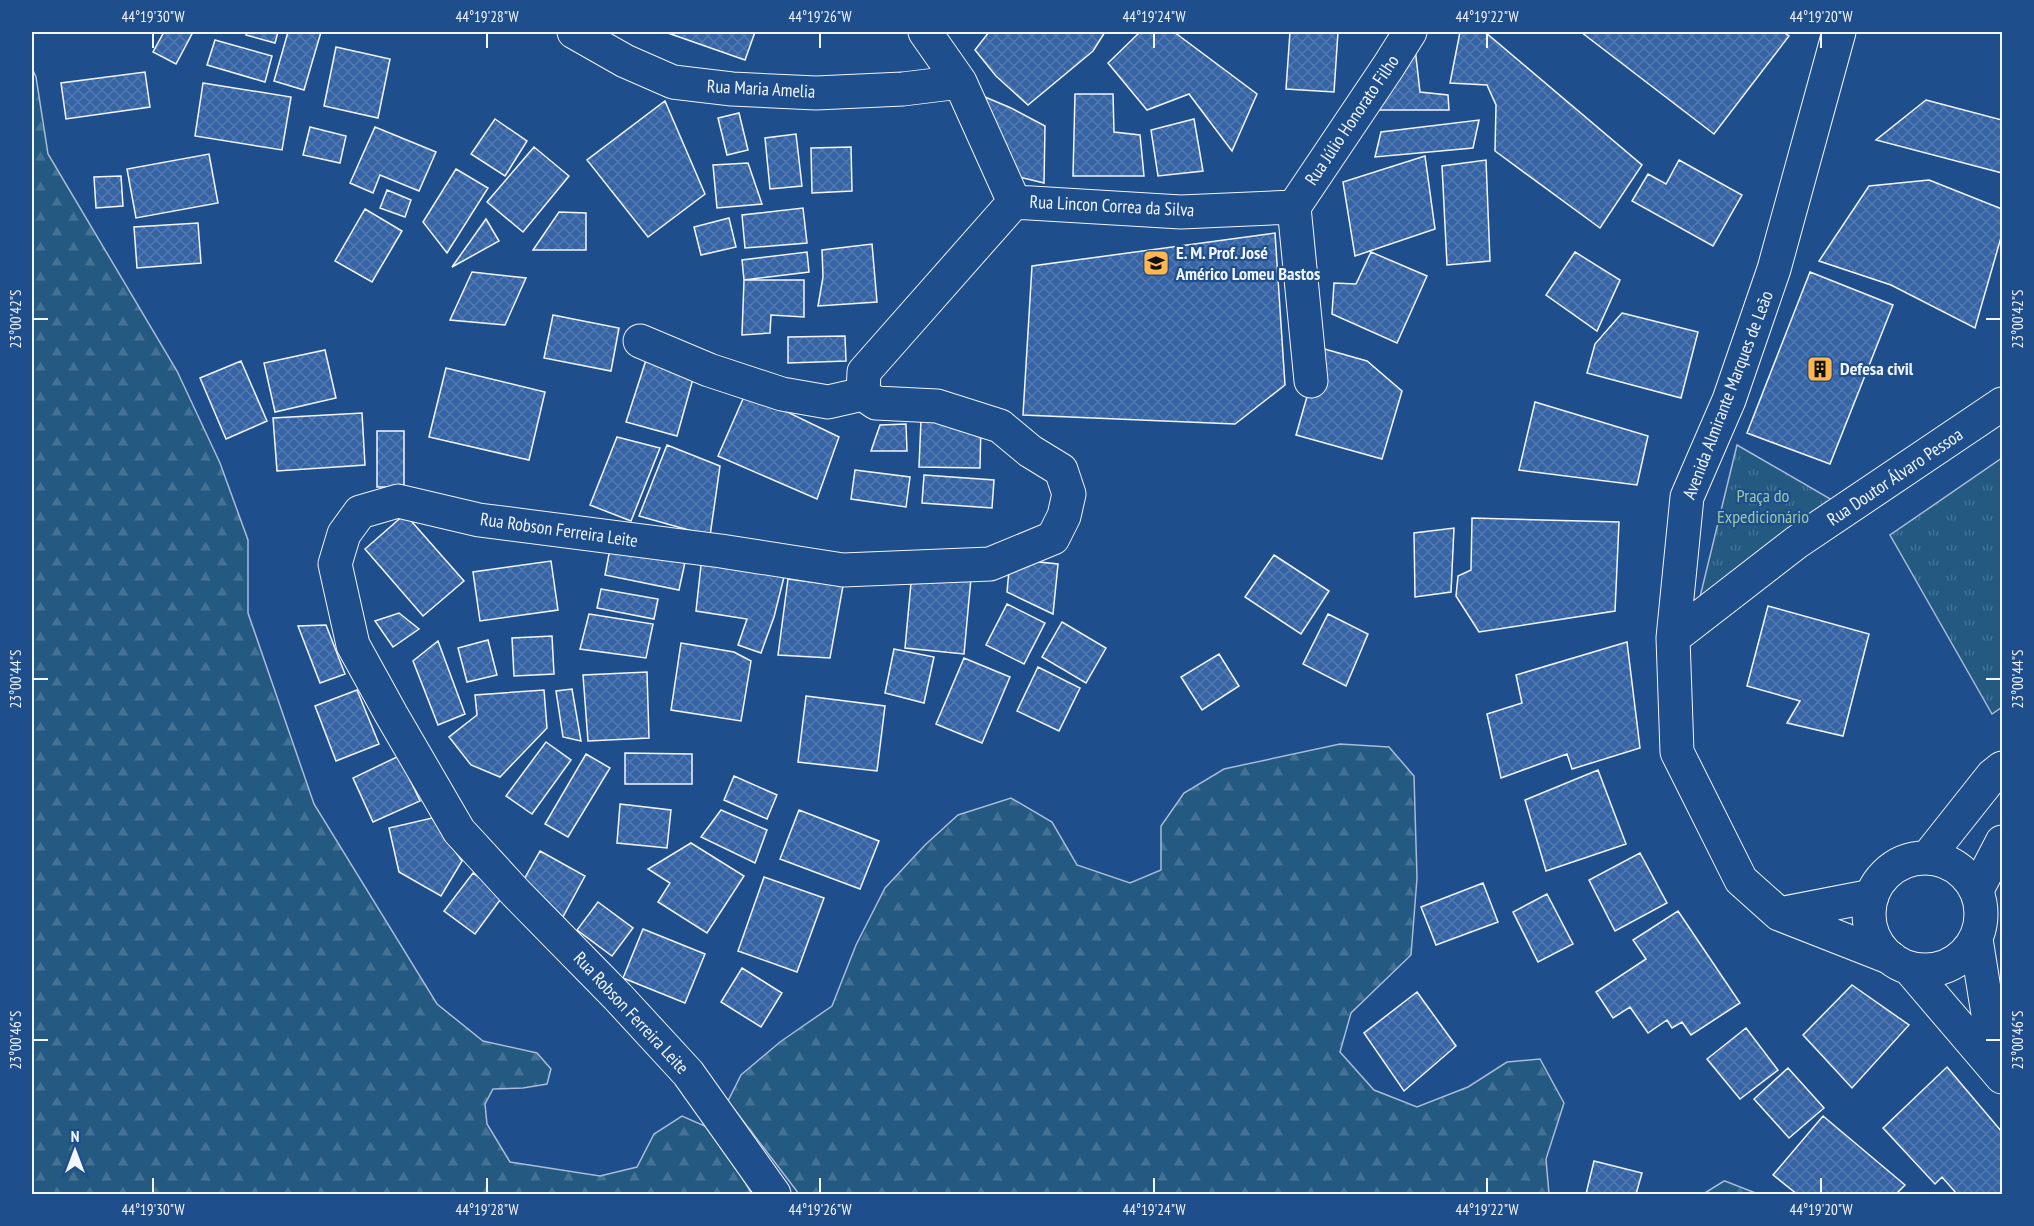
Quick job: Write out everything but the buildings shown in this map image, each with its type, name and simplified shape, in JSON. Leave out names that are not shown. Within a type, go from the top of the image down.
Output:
[{"type":"street","name":"Rua Maria Amelia","points":[[574,32],[625,61],[673,82],[732,89],[816,93],[903,89],[960,82]]},
{"type":"street","name":"Rua Lincon Correa da Silva","points":[[925,32],[960,82],[1014,202],[1180,212],[1294,207]]},
{"type":"street","name":"Rua Júlio Honorato Filho","points":[[1294,207],[1410,32]]},
{"type":"street","name":"Avenida Almirante Marques de Leão","points":[[1830,37],[1774,269],[1729,400],[1687,497],[1673,638],[1677,752],[1741,880],[1779,914],[1900,963]]},
{"type":"street","points":[[640,341],[709,370],[782,394],[828,402],[863,394],[864,372],[1014,202]]},
{"type":"street","points":[[1294,207],[1311,381]]},
{"type":"street","name":"Rua Robson Ferreira Leite","points":[[774,1194],[688,1074],[618,997],[459,831],[353,645],[335,564],[344,534],[360,512],[398,501],[479,520],[721,551],[843,570],[990,564],[1053,538],[1064,516],[1069,494],[1061,470],[1030,451],[1000,426],[937,406],[876,403],[863,394]]},
{"type":"street","name":"Rua Doutor Álvaro Pessoa","points":[[1673,638],[1797,542],[2002,405]]},
{"type":"street","points":[[1928,858],[1992,776],[2002,768]]},
{"type":"street","points":[[1977,890],[2002,842]]},
{"type":"street","points":[[1900,963],[1924,970],[1940,968],[1954,963],[1967,952],[1976,939],[1982,922],[1982,906],[1977,890],[1962,870],[1952,863],[1928,858],[1909,860],[1893,868],[1879,881],[1872,896],[1869,913],[1872,930],[1879,946],[1900,963],[2000,1073]]},
{"type":"street","points":[[1779,914],[1872,896]]},
{"type":"street","points":[[1976,939],[2000,1073]]},
{"type":"green space","points":[[32,68],[36,77],[48,154],[177,371],[220,463],[248,540],[248,613],[314,804],[437,1004],[483,1041],[537,1053],[551,1069],[547,1084],[493,1089],[485,1104],[487,1124],[510,1162],[600,1176],[637,1167],[654,1134],[682,1116],[714,1130],[752,1194],[32,1194]]},
{"type":"green space","name":"Praça do Expedicionário","points":[[1737,445],[1839,504],[1699,601]]},
{"type":"green space","points":[[2002,458],[2002,707],[1992,714],[1890,535]]},
{"type":"green space","points":[[1340,744],[1389,747],[1414,776],[1417,878],[1411,955],[1351,1013],[1340,1052],[1374,1090],[1417,1107],[1468,1087],[1507,1062],[1540,1059],[1564,1103],[1546,1159],[1549,1194],[799,1194],[728,1101],[741,1075],[780,1042],[832,1006],[856,945],[885,888],[925,845],[958,815],[1011,798],[1052,822],[1077,865],[1130,883],[1161,870],[1161,826],[1184,793],[1224,769]]},
{"type":"green space","points":[[1725,1181],[1758,1194],[1703,1194]]},
{"type":"place","name":"E. M. Prof. José Américo Lomeu Bastos","points":[[1156,263]]},
{"type":"place","name":"Defesa civil","points":[[1820,369]]}]
